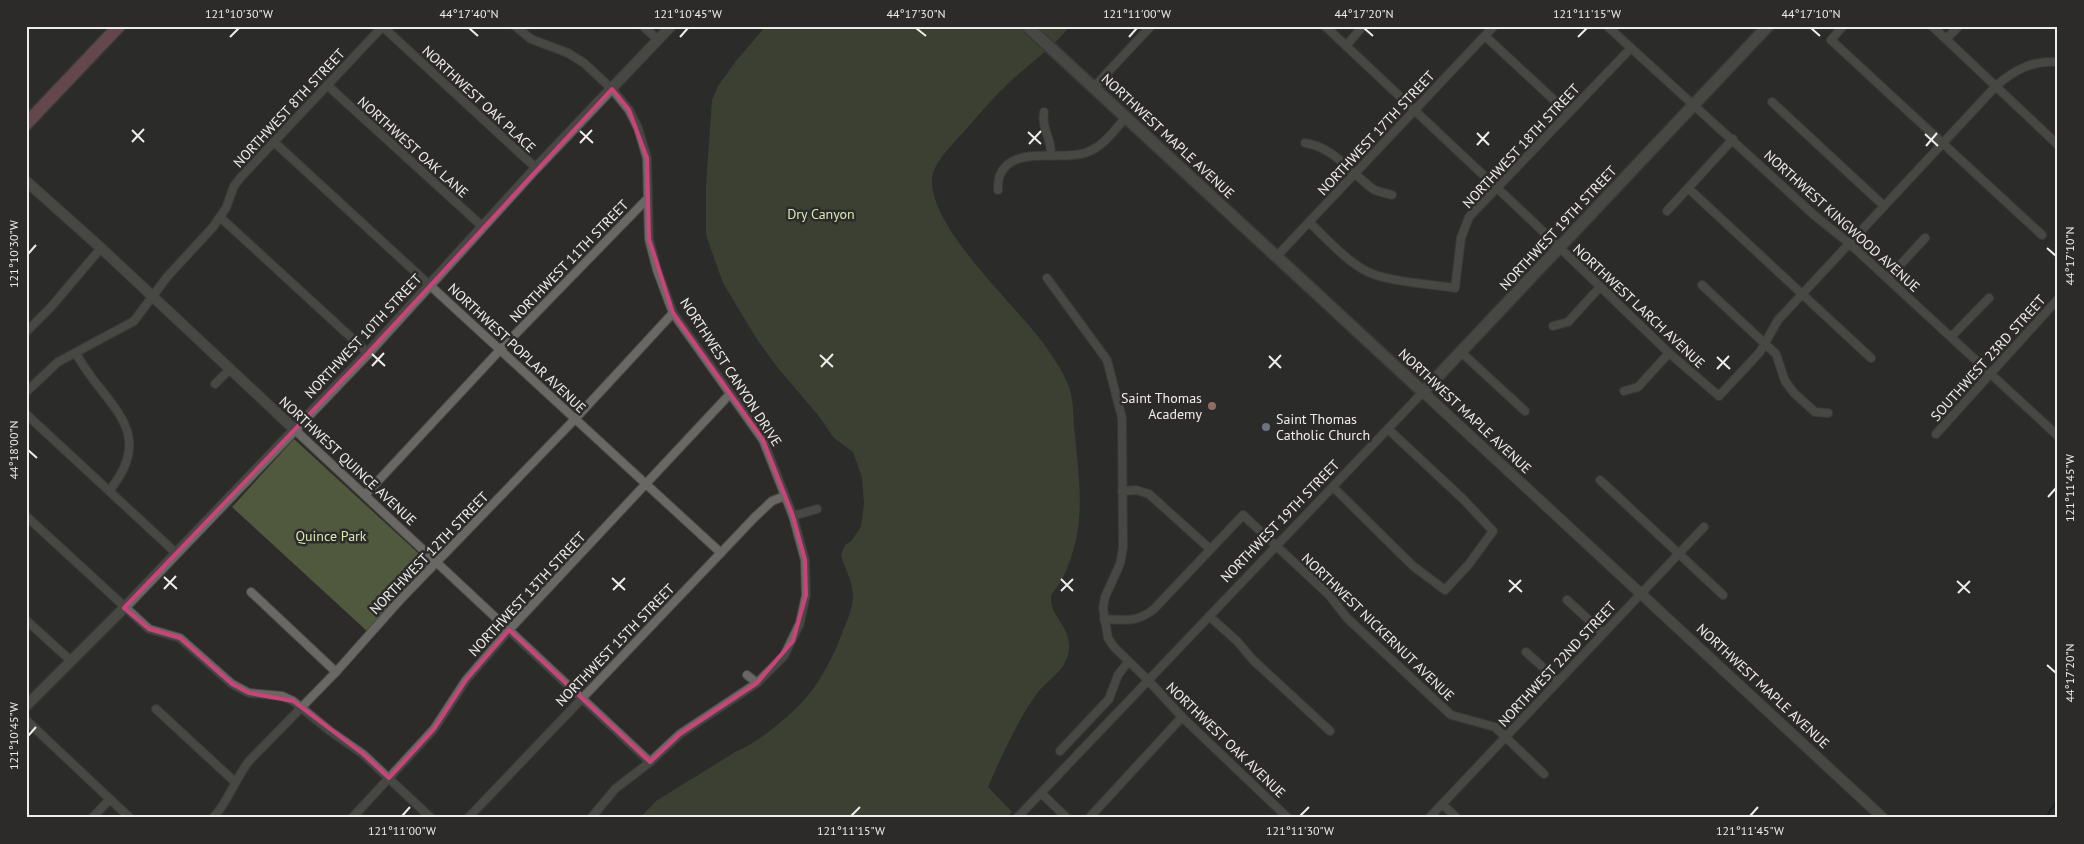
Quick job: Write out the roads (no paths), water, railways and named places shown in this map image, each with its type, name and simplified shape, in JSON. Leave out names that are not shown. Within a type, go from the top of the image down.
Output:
[{"type":"main road","points":[[26,124],[119,26]]},
{"type":"main road","name":"NORTHWEST MAPLE AVENUE","points":[[1027,26],[1423,392]]},
{"type":"main road","name":"NORTHWEST 19TH STREET","points":[[1423,392],[1462,353],[1768,26]]},
{"type":"street","points":[[515,26],[531,39],[568,53],[584,63],[612,89],[671,26]]},
{"type":"street","points":[[643,26],[658,40]]},
{"type":"street","points":[[1093,88],[1151,26]]},
{"type":"street","name":"NORTHWEST LARCH AVENUE","points":[[1325,26],[1669,353],[1719,396],[1760,352],[1764,343]]},
{"type":"street","points":[[1346,46],[1363,26]]},
{"type":"street","name":"NORTHWEST 17TH STREET","points":[[1276,257],[1494,26]]},
{"type":"street","name":"NORTHWEST KINGWOOD AVENUE","points":[[1607,26],[1733,139],[1814,215],[1888,278],[2058,436]]},
{"type":"street","points":[[1843,26],[1831,40],[2042,235]]},
{"type":"street","points":[[1932,26],[2058,145]]},
{"type":"street","points":[[1946,39],[1959,26]]},
{"type":"street","name":"NORTHWEST 8TH STREET","points":[[26,392],[58,362],[134,321],[166,277],[213,227],[240,177],[383,27]]},
{"type":"street","name":"NORTHWEST OAK PLACE","points":[[383,27],[536,168]]},
{"type":"street","points":[[1485,36],[1568,113]]},
{"type":"street","name":"NORTHWEST 18TH STREET","points":[[1309,222],[1348,258],[1368,272],[1390,278],[1455,288],[1461,238],[1469,217],[1631,48]]},
{"type":"street","points":[[1764,343],[1778,320],[1996,86],[2020,68],[2046,61],[2058,62]]},
{"type":"street","name":"NORTHWEST OAK LANE","points":[[327,85],[482,227]]},
{"type":"street","name":"NORTHWEST 10TH STREET","points":[[26,706],[124,608],[368,353],[536,168],[612,89]]},
{"type":"street","name":"NORTHWEST CANYON DRIVE","points":[[591,818],[615,789],[650,762],[680,734],[757,683],[784,656],[800,623],[806,595],[805,560],[785,496],[762,440],[673,313],[657,270],[651,246],[648,158],[638,128],[629,110],[612,89]]},
{"type":"street","points":[[1772,102],[1884,206]]},
{"type":"street","points":[[1044,112],[1042,123],[1049,136],[1052,156]]},
{"type":"street","points":[[998,190],[1000,174],[1010,164],[1028,155],[1069,156],[1086,153],[1103,144],[1125,118]]},
{"type":"street","points":[[1667,211],[1733,139]]},
{"type":"street","name":"NORTHWEST POPLAR AVENUE","points":[[274,142],[721,553]]},
{"type":"street","points":[[1305,143],[1319,145],[1356,172],[1374,190],[1392,194]]},
{"type":"street","name":"NORTHWEST QUINCE AVENUE","points":[[26,181],[101,248],[650,762]]},
{"type":"street","points":[[1688,188],[1871,358]]},
{"type":"street","name":"NORTHWEST 11TH STREET","points":[[365,495],[500,350],[648,198]]},
{"type":"street","points":[[220,217],[368,353]]},
{"type":"street","points":[[1888,278],[1925,238]]},
{"type":"street","points":[[26,332],[51,307],[101,248]]},
{"type":"street","points":[[1047,278],[1107,360],[1122,418],[1122,491],[1123,547],[1120,564],[1105,597],[1103,608],[1104,619],[1133,620],[1144,618],[1154,609],[1210,549],[1149,494],[1136,490],[1122,491]]},
{"type":"street","points":[[1702,285],[1776,354],[1785,381],[1794,393],[1815,412],[1828,414]]},
{"type":"street","points":[[1553,326],[1568,322],[1600,287]]},
{"type":"street","points":[[1951,337],[1989,298]]},
{"type":"street","name":"SOUTHWEST 23RD STREET","points":[[1936,434],[2058,298]]},
{"type":"street","name":"NORTHWEST 12TH STREET","points":[[213,818],[222,808],[242,770],[250,760],[302,708],[400,600],[438,563],[575,419],[673,313]]},
{"type":"street","points":[[76,353],[82,364],[115,406],[125,423],[129,442],[128,460],[121,476],[109,490]]},
{"type":"street","points":[[1462,353],[1525,411]]},
{"type":"street","points":[[1624,391],[1638,388],[1669,353]]},
{"type":"street","points":[[214,384],[230,369]]},
{"type":"street","name":"NORTHWEST 19TH STREET","points":[[1017,818],[1389,430],[1423,392]]},
{"type":"street","name":"NORTHWEST MAPLE AVENUE","points":[[1423,392],[1883,818]]},
{"type":"street","name":"NORTHWEST 13TH STREET","points":[[352,818],[434,729],[466,680],[508,630],[729,395]]},
{"type":"street","points":[[26,414],[176,553]]},
{"type":"street","points":[[1333,487],[1413,566],[1445,590],[1469,564],[1493,531],[1463,499],[1389,430]]},
{"type":"street","points":[[1600,480],[1723,594]]},
{"type":"street","name":"NORTHWEST 15TH STREET","points":[[468,818],[772,501],[785,496]]},
{"type":"street","points":[[792,516],[817,509]]},
{"type":"street","name":"NORTHWEST NICKERNUT AVENUE","points":[[1210,549],[1243,515],[1329,596],[1347,618],[1451,715],[1495,727],[1544,774]]},
{"type":"street","points":[[26,516],[149,629],[180,638],[232,684],[249,692],[282,696],[302,708],[330,731],[364,754],[432,818]]},
{"type":"street","name":"NORTHWEST 22ND STREET","points":[[1429,818],[1704,527]]},
{"type":"street","points":[[251,592],[336,672]]},
{"type":"street","points":[[1567,600],[1603,633]]},
{"type":"street","points":[[1210,616],[1237,641],[1253,660],[1330,731]]},
{"type":"street","name":"NORTHWEST OAK AVENUE","points":[[1104,619],[1108,638],[1114,647],[1148,680],[1182,718],[1288,818]]},
{"type":"street","points":[[26,620],[71,661]]},
{"type":"street","points":[[1526,652],[1558,682]]},
{"type":"street","points":[[1060,751],[1109,699],[1118,675],[1128,662]]},
{"type":"street","points":[[747,675],[757,683]]},
{"type":"street","points":[[156,709],[235,782]]},
{"type":"street","points":[[1089,818],[1182,718]]},
{"type":"street","points":[[26,720],[130,818]]},
{"type":"street","points":[[1041,793],[1067,818]]},
{"type":"street","points":[[92,818],[110,799]]},
{"type":"street","points":[[1442,804],[1457,818]]},
{"type":"waterway","points":[[2046,818],[2058,799]]},
{"type":"place","name":"Saint Thomas Academy","points":[[1212,406]]},
{"type":"place","name":"Saint Thomas Catholic Church","points":[[1266,427]]},
{"type":"park label","name":"Dry Canyon","points":[[821,214]]},
{"type":"park label","name":"Quince Park","points":[[331,536]]}]
